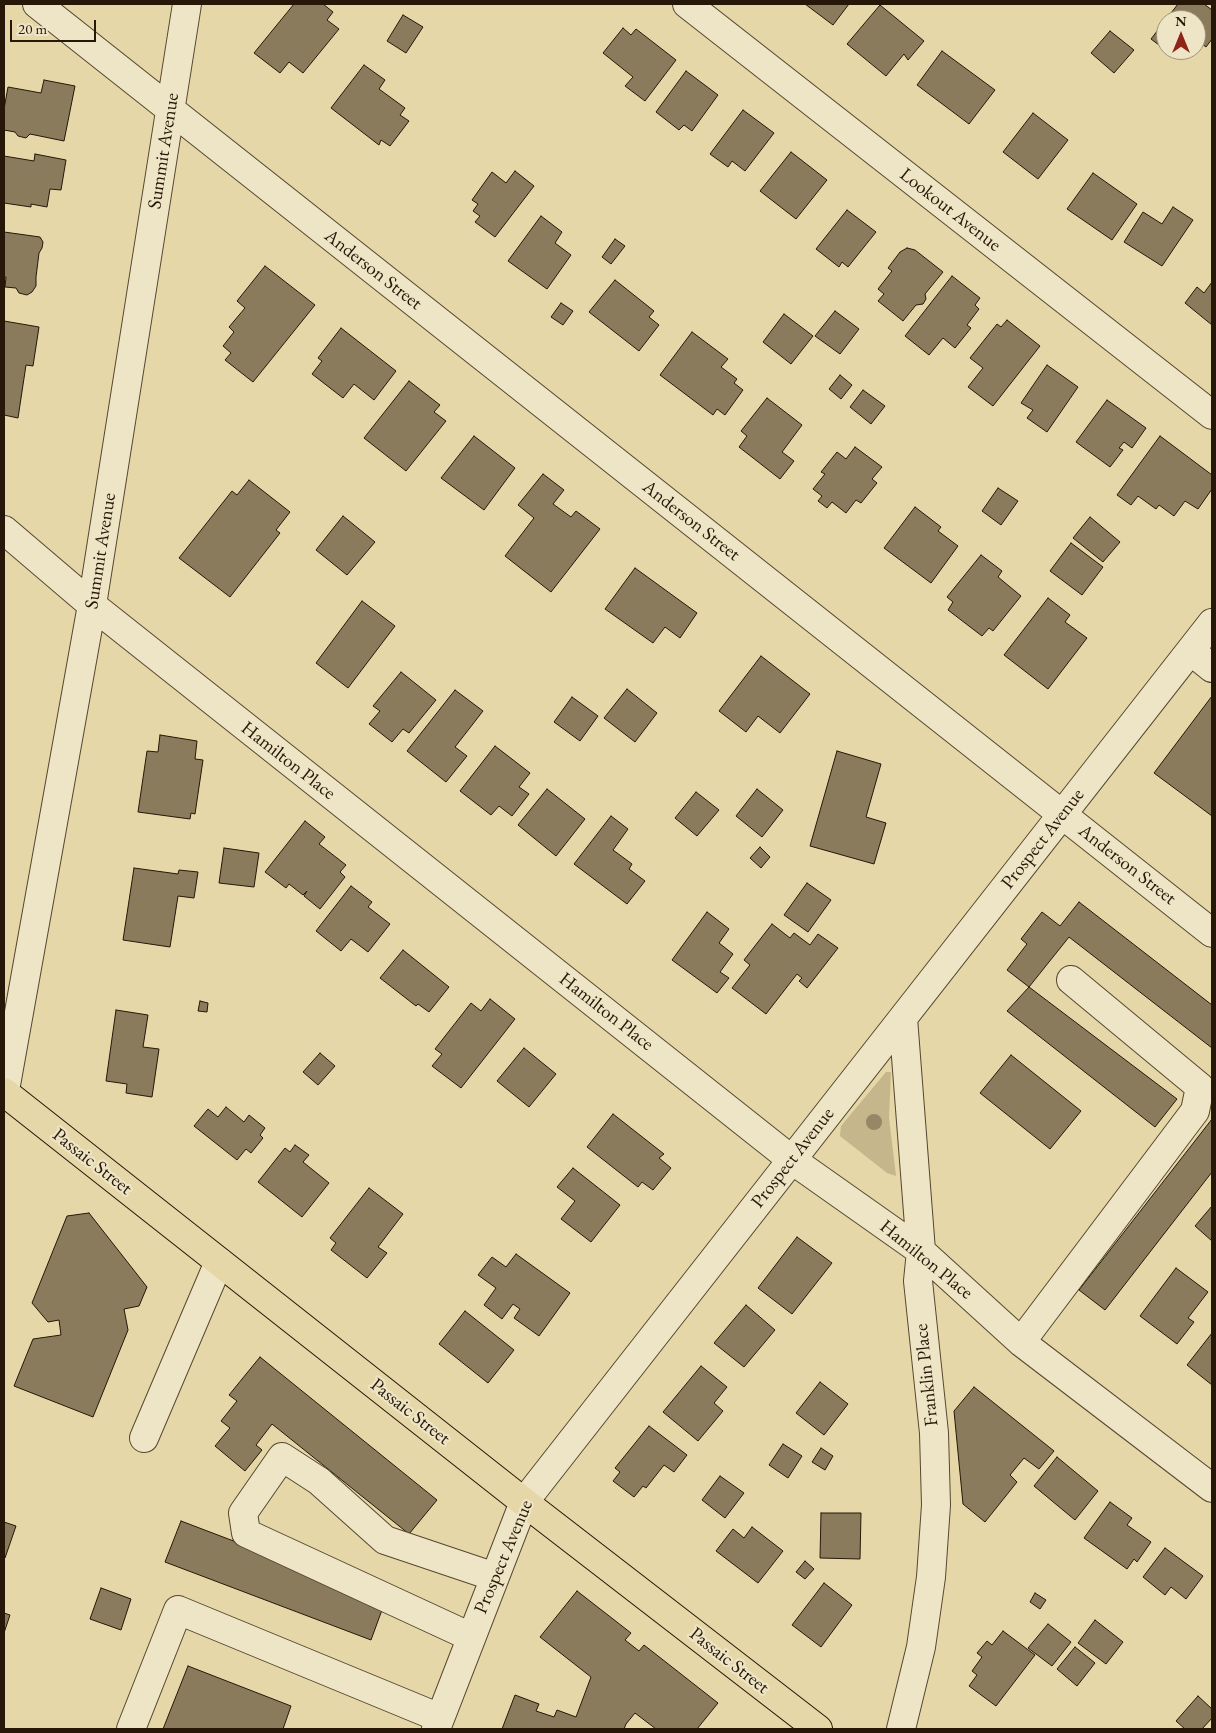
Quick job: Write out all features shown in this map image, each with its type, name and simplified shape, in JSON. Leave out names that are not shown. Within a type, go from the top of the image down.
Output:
[{"type":"main road","name":"Passaic Street","points":[[4,1094],[524,1502],[818,1729]]},
{"type":"street","name":"Anderson Street","points":[[37,4],[1062,814],[1211,929]]},
{"type":"street","name":"Summit Avenue","points":[[4,1094],[92,605],[187,4]]},
{"type":"street","name":"Lookout Avenue","points":[[687,4],[1212,415]]},
{"type":"street","name":"Hamilton Place","points":[[4,530],[92,605],[792,1160],[921,1250],[1021,1342],[1212,1488]]},
{"type":"street","name":"Prospect Avenue","points":[[438,1724],[524,1502],[1212,623]]},
{"type":"street","points":[[1191,650],[1212,668]]},
{"type":"street","points":[[1021,1342],[1195,1111],[1200,1088],[1071,980]]},
{"type":"street","name":"Franklin Place","points":[[901,1729],[922,1639],[932,1576],[936,1505],[934,1433],[918,1281],[921,1250],[903,1018]]},
{"type":"street","points":[[144,1438],[219,1262]]},
{"type":"street","points":[[472,1637],[246,1533],[243,1513],[282,1457],[319,1481],[385,1540],[495,1576]]},
{"type":"street","points":[[131,1729],[178,1610],[438,1724]]},
{"type":"shaded area","points":[[886,1072],[891,1072],[889,1118],[896,1176],[887,1173],[840,1136],[841,1126]]},
{"type":"building","points":[[294,4],[323,4],[333,12],[327,20],[339,29],[303,73],[289,62],[280,73],[254,53]]},
{"type":"building","points":[[805,4],[849,4],[833,25]]},
{"type":"building","points":[[1178,4],[1204,4],[1212,10],[1212,39],[1206,47],[1206,10],[1173,10]]},
{"type":"building","points":[[880,5],[924,41],[908,60],[904,54],[886,76],[847,44]]},
{"type":"building","points":[[403,15],[423,27],[406,53],[387,41]]},
{"type":"building","points":[[623,28],[631,35],[636,29],[676,60],[645,101],[625,86],[633,77],[603,53]]},
{"type":"building","points":[[1110,31],[1134,50],[1114,73],[1091,53]]},
{"type":"building","points":[[1156,33],[1156,43],[1151,39]]},
{"type":"building","points":[[942,51],[995,90],[969,124],[917,85]]},
{"type":"building","points":[[364,65],[385,80],[379,89],[405,108],[400,115],[409,121],[390,146],[381,140],[379,145],[331,108]]},
{"type":"building","points":[[686,71],[718,95],[692,131],[684,125],[679,130],[656,112]]},
{"type":"building","points":[[44,80],[75,86],[64,141],[30,134],[26,138],[18,136],[15,132],[4,130],[4,109],[8,87],[41,93]]},
{"type":"building","points":[[743,110],[774,133],[745,171],[732,161],[728,167],[710,154]]},
{"type":"building","points":[[1033,113],[1068,140],[1038,179],[1003,152]]},
{"type":"building","points":[[791,152],[827,180],[796,219],[760,191]]},
{"type":"building","points":[[35,154],[66,160],[61,190],[50,189],[47,207],[31,204],[31,207],[4,203],[4,156],[34,161]]},
{"type":"building","points":[[515,171],[534,186],[495,237],[475,222],[480,216],[473,211],[478,204],[472,200],[492,172],[506,183]]},
{"type":"building","points":[[1093,173],[1137,204],[1112,240],[1067,209]]},
{"type":"building","points":[[1173,207],[1193,220],[1162,266],[1124,242],[1143,212],[1162,224]]},
{"type":"building","points":[[847,210],[876,232],[848,267],[842,262],[839,267],[816,249]]},
{"type":"building","points":[[541,216],[562,232],[555,243],[571,255],[547,289],[508,261]]},
{"type":"building","points":[[4,232],[40,237],[43,242],[39,253],[36,286],[27,295],[19,293],[16,288],[5,287]]},
{"type":"building","points":[[615,239],[625,246],[611,264],[602,257]]},
{"type":"building","points":[[907,248],[915,250],[943,272],[925,294],[926,299],[923,304],[916,305],[903,321],[878,301],[884,294],[878,289],[892,271],[888,268],[900,252]]},
{"type":"building","points":[[265,266],[315,305],[253,382],[225,360],[231,353],[223,346],[234,332],[229,327],[245,308],[237,301]]},
{"type":"building","points":[[952,276],[980,298],[975,305],[979,309],[967,325],[971,328],[955,348],[943,338],[929,355],[905,336]]},
{"type":"building","points":[[615,280],[654,311],[649,317],[659,325],[639,351],[589,312]]},
{"type":"building","points":[[1212,282],[1212,325],[1185,303],[1197,287],[1204,293]]},
{"type":"building","points":[[561,303],[573,311],[563,325],[551,317]]},
{"type":"building","points":[[835,311],[859,329],[840,354],[815,336]]},
{"type":"building","points":[[784,314],[813,336],[791,364],[763,342]]},
{"type":"building","points":[[1007,320],[1040,346],[993,406],[968,387],[983,368],[970,358],[997,324],[1001,327]]},
{"type":"building","points":[[4,321],[39,327],[33,366],[26,365],[18,418],[4,415]]},
{"type":"building","points":[[341,328],[396,371],[374,400],[354,384],[343,398],[312,374],[322,361],[318,358]]},
{"type":"building","points":[[692,332],[728,359],[721,367],[737,379],[734,383],[743,390],[725,415],[717,409],[713,415],[660,375]]},
{"type":"building","points":[[1047,365],[1078,387],[1047,432],[1027,418],[1033,410],[1021,403]]},
{"type":"building","points":[[840,375],[852,385],[841,399],[829,389]]},
{"type":"building","points":[[409,381],[440,405],[434,412],[446,421],[406,471],[364,438]]},
{"type":"building","points":[[863,390],[885,406],[871,424],[850,407]]},
{"type":"building","points":[[767,398],[802,425],[782,452],[794,461],[780,479],[739,447],[747,436],[741,431]]},
{"type":"building","points":[[1107,400],[1146,428],[1132,448],[1124,442],[1119,448],[1123,450],[1110,467],[1076,442]]},
{"type":"building","points":[[474,436],[515,468],[484,510],[441,478]]},
{"type":"building","points":[[1160,436],[1212,475],[1212,489],[1198,509],[1185,501],[1174,516],[1159,505],[1156,509],[1138,496],[1131,505],[1117,495]]},
{"type":"building","points":[[855,447],[882,467],[872,479],[877,483],[861,503],[856,500],[846,513],[832,502],[827,508],[818,501],[822,496],[813,489],[825,474],[821,472],[837,452],[846,459]]},
{"type":"building","points":[[543,474],[564,490],[553,504],[571,517],[576,511],[600,529],[551,592],[505,556],[534,518],[518,505]]},
{"type":"building","points":[[249,480],[290,512],[276,530],[280,533],[230,597],[179,558],[232,491],[237,495]]},
{"type":"building","points":[[998,488],[1018,501],[1001,525],[982,511]]},
{"type":"building","points":[[915,507],[941,527],[938,531],[958,546],[931,583],[884,548]]},
{"type":"building","points":[[343,516],[375,542],[347,575],[316,550]]},
{"type":"building","points":[[1090,517],[1120,542],[1103,562],[1073,538]]},
{"type":"building","points":[[1071,543],[1103,567],[1082,595],[1050,571]]},
{"type":"building","points":[[981,555],[1002,571],[998,577],[1021,596],[993,631],[989,628],[982,636],[948,610],[953,602],[947,597]]},
{"type":"building","points":[[635,568],[697,613],[680,638],[665,627],[653,643],[605,609]]},
{"type":"building","points":[[1048,598],[1070,615],[1065,622],[1087,638],[1048,689],[1004,655]]},
{"type":"building","points":[[362,601],[395,626],[348,688],[316,663]]},
{"type":"building","points":[[761,656],[810,694],[780,733],[758,716],[746,732],[719,711]]},
{"type":"building","points":[[401,672],[436,700],[409,733],[403,729],[392,742],[369,724],[380,711],[373,706]]},
{"type":"building","points":[[627,689],[657,713],[635,742],[604,718]]},
{"type":"building","points":[[455,690],[483,711],[455,747],[467,756],[446,782],[407,751]]},
{"type":"building","points":[[1212,696],[1212,816],[1154,773]]},
{"type":"building","points":[[572,697],[598,716],[580,741],[554,722]]},
{"type":"building","points":[[160,735],[197,741],[195,759],[203,760],[195,814],[191,813],[190,819],[138,812],[147,751],[158,752]]},
{"type":"building","points":[[495,746],[530,773],[519,787],[529,794],[512,816],[499,806],[491,815],[460,791]]},
{"type":"building","points":[[837,751],[881,764],[866,817],[886,823],[874,864],[810,846]]},
{"type":"building","points":[[547,789],[585,819],[556,856],[518,825]]},
{"type":"building","points":[[757,789],[783,810],[762,837],[736,816]]},
{"type":"building","points":[[696,792],[719,810],[697,836],[675,818]]},
{"type":"building","points":[[611,816],[628,829],[613,850],[632,864],[629,869],[645,881],[627,904],[574,864]]},
{"type":"building","points":[[305,821],[325,837],[319,844],[346,865],[340,872],[345,877],[320,909],[304,896],[307,891],[303,895],[289,884],[286,888],[265,872]]},
{"type":"building","points":[[760,847],[770,857],[761,868],[750,858]]},
{"type":"building","points":[[224,848],[259,853],[254,887],[219,883]]},
{"type":"building","points":[[134,868],[178,874],[179,870],[198,872],[194,898],[178,896],[170,947],[123,940]]},
{"type":"building","points":[[807,883],[831,900],[808,932],[784,915]]},
{"type":"building","points":[[351,886],[372,902],[368,907],[390,924],[368,952],[351,939],[341,951],[316,931]]},
{"type":"building","points":[[1079,902],[1212,1005],[1212,1048],[1069,937],[1029,987],[1007,970],[1027,944],[1021,939],[1042,912],[1060,926]]},
{"type":"building","points":[[707,912],[729,929],[719,943],[733,954],[720,972],[729,978],[717,993],[672,960]]},
{"type":"building","points":[[772,924],[790,938],[794,933],[810,945],[818,934],[838,948],[807,988],[799,981],[802,978],[797,974],[766,1014],[732,988],[750,965],[744,960]]},
{"type":"building","points":[[403,950],[449,987],[429,1012],[418,1004],[416,1006],[380,978]]},
{"type":"building","points":[[1029,987],[1177,1099],[1155,1127],[1007,1011]]},
{"type":"building","points":[[490,999],[515,1019],[461,1088],[432,1066],[442,1054],[435,1049],[471,1003],[481,1011]]},
{"type":"building","points":[[200,1001],[208,1003],[207,1012],[198,1011]]},
{"type":"building","points":[[116,1010],[148,1015],[143,1047],[159,1049],[152,1097],[126,1093],[127,1084],[106,1081]]},
{"type":"building","points":[[524,1048],[556,1074],[529,1107],[497,1081]]},
{"type":"building","points":[[320,1053],[335,1066],[318,1085],[303,1072]]},
{"type":"building","points":[[1011,1055],[1081,1111],[1050,1149],[980,1093]]},
{"type":"building","points":[[226,1107],[244,1122],[249,1115],[265,1128],[260,1135],[263,1138],[251,1153],[246,1149],[237,1160],[194,1126],[208,1109],[218,1117]]},
{"type":"building","points":[[613,1114],[664,1154],[659,1158],[671,1168],[653,1190],[642,1182],[638,1187],[587,1147]]},
{"type":"building","points":[[1212,1119],[1212,1172],[1105,1310],[1079,1290]]},
{"type":"building","points":[[295,1145],[309,1155],[303,1162],[329,1183],[302,1217],[258,1182],[285,1148],[290,1152]]},
{"type":"building","points":[[573,1168],[620,1205],[591,1242],[561,1219],[575,1201],[557,1187]]},
{"type":"building","points":[[369,1188],[403,1214],[378,1247],[387,1253],[367,1278],[331,1250],[336,1243],[330,1238]]},
{"type":"building","points":[[1212,1206],[1212,1241],[1195,1226]]},
{"type":"building","points":[[89,1213],[147,1287],[139,1306],[124,1309],[128,1330],[93,1417],[14,1386],[33,1339],[61,1335],[59,1320],[48,1322],[32,1303],[67,1216]]},
{"type":"building","points":[[797,1237],[832,1263],[792,1314],[758,1288]]},
{"type":"building","points":[[516,1254],[570,1293],[539,1336],[514,1318],[520,1309],[513,1304],[502,1319],[484,1305],[496,1288],[478,1275],[492,1257],[506,1267]]},
{"type":"building","points":[[1176,1268],[1208,1292],[1188,1318],[1194,1322],[1177,1344],[1140,1316]]},
{"type":"building","points":[[746,1305],[775,1330],[744,1367],[714,1343]]},
{"type":"building","points":[[465,1311],[514,1350],[488,1383],[439,1344]]},
{"type":"building","points":[[1212,1333],[1212,1385],[1187,1365]]},
{"type":"building","points":[[260,1357],[437,1500],[409,1534],[272,1424],[256,1445],[262,1450],[245,1471],[215,1446],[230,1428],[221,1421],[237,1401],[229,1395]]},
{"type":"building","points":[[701,1366],[727,1387],[714,1403],[723,1411],[698,1441],[663,1412]]},
{"type":"building","points":[[820,1382],[848,1404],[824,1435],[796,1413]]},
{"type":"building","points":[[974,1387],[1054,1451],[1039,1469],[1024,1458],[1010,1475],[1017,1482],[985,1522],[963,1504],[954,1411]]},
{"type":"building","points":[[649,1426],[687,1455],[674,1472],[664,1465],[646,1488],[643,1486],[634,1497],[613,1481],[620,1472],[615,1468]]},
{"type":"building","points":[[783,1444],[802,1456],[788,1478],[769,1465]]},
{"type":"building","points":[[821,1448],[833,1456],[825,1470],[812,1462]]},
{"type":"building","points":[[1057,1457],[1098,1491],[1075,1520],[1034,1486]]},
{"type":"building","points":[[720,1476],[744,1493],[725,1518],[702,1500]]},
{"type":"building","points":[[1110,1502],[1132,1518],[1127,1525],[1151,1542],[1137,1562],[1134,1559],[1127,1569],[1084,1538]]},
{"type":"building","points":[[821,1513],[861,1513],[860,1559],[820,1558]]},
{"type":"building","points":[[181,1521],[386,1599],[371,1640],[165,1562]]},
{"type":"building","points":[[4,1522],[16,1526],[5,1558],[4,1558]]},
{"type":"building","points":[[752,1527],[783,1551],[758,1583],[716,1551],[733,1529],[744,1538]]},
{"type":"building","points":[[1165,1548],[1203,1576],[1186,1599],[1171,1587],[1165,1595],[1143,1577]]},
{"type":"building","points":[[805,1561],[814,1569],[805,1579],[796,1572]]},
{"type":"building","points":[[824,1583],[852,1605],[821,1647],[792,1625]]},
{"type":"building","points":[[101,1588],[131,1599],[121,1630],[90,1619]]},
{"type":"building","points":[[577,1591],[631,1633],[625,1640],[639,1651],[644,1645],[718,1703],[697,1729],[656,1729],[635,1713],[624,1729],[502,1729],[515,1695],[539,1704],[536,1711],[554,1717],[557,1710],[576,1717],[591,1677],[540,1637]]},
{"type":"building","points":[[1035,1593],[1046,1600],[1040,1609],[1030,1602]]},
{"type":"building","points":[[4,1613],[10,1615],[4,1633]]},
{"type":"building","points":[[1095,1620],[1123,1642],[1106,1664],[1078,1643]]},
{"type":"building","points":[[1048,1624],[1071,1642],[1052,1666],[1028,1648]]},
{"type":"building","points":[[1003,1631],[1035,1655],[996,1706],[969,1686],[977,1675],[972,1671],[982,1657],[977,1653],[987,1641],[992,1645]]},
{"type":"building","points":[[1075,1647],[1095,1663],[1077,1686],[1057,1669]]},
{"type":"building","points":[[188,1666],[291,1706],[283,1729],[163,1729]]},
{"type":"building","points":[[1198,1696],[1212,1709],[1212,1718],[1202,1729],[1185,1729],[1176,1721]]}]
